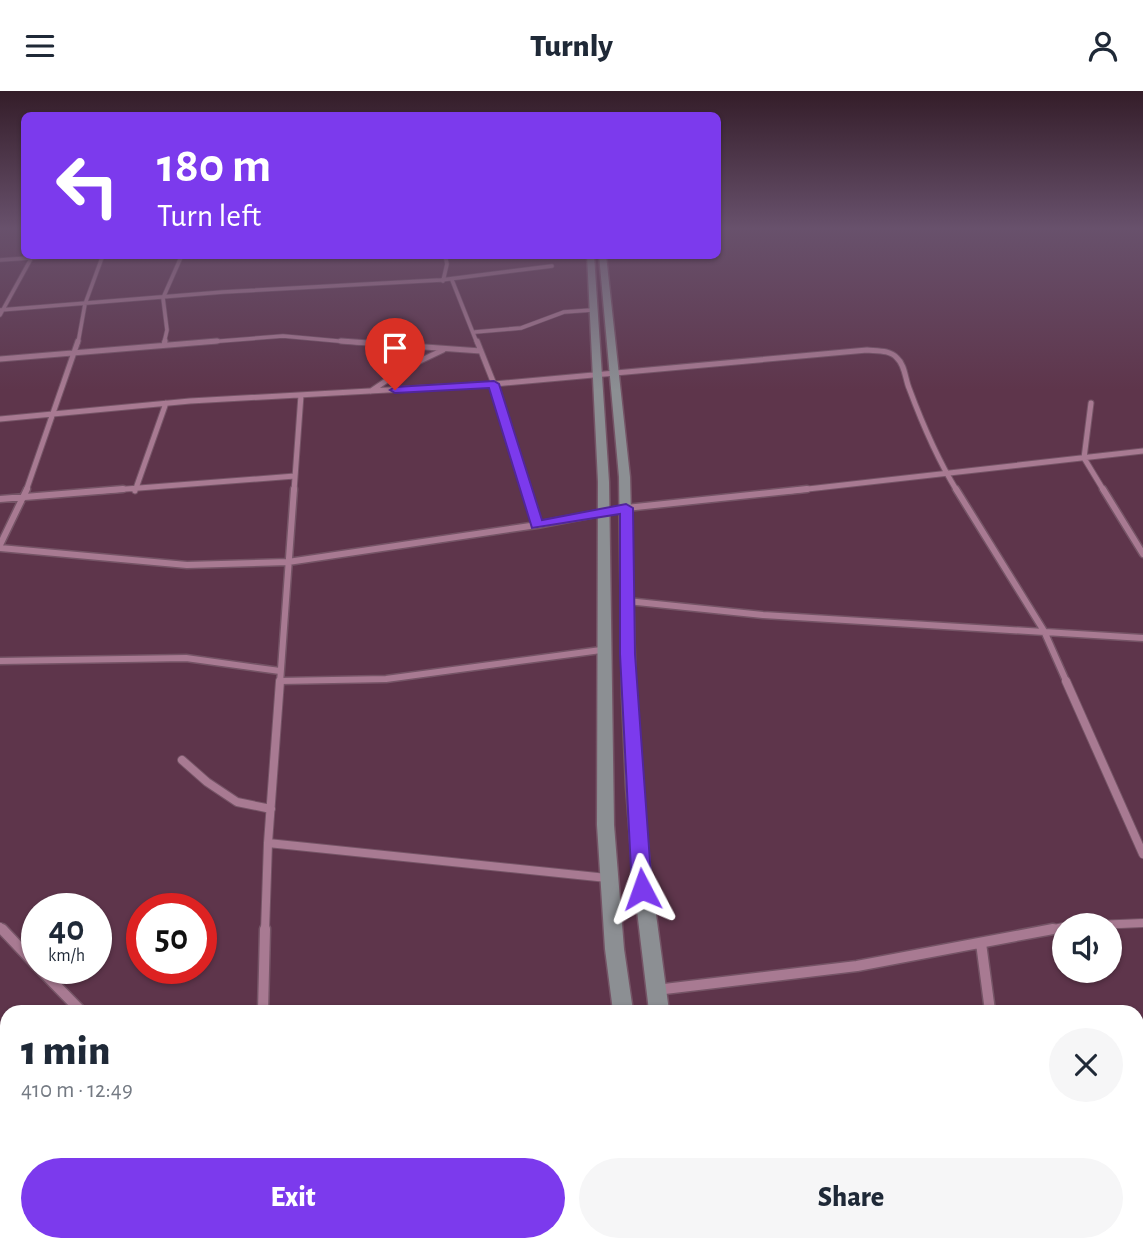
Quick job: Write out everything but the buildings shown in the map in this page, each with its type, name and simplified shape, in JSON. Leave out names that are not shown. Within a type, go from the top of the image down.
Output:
[{"type":"main road","points":[[591,282],[604,512],[601,650],[607,878],[622,1005]]},
{"type":"main road","points":[[605,282],[617,372],[626,508],[628,666],[637,821],[642,889],[658,1005]]},
{"type":"street","points":[[1,311],[18,282]]},
{"type":"street","points":[[93,282],[85,304],[76,352],[24,497],[0,547],[187,565],[288,562],[537,525],[626,508],[947,475],[1143,451]]},
{"type":"street","points":[[164,345],[167,330],[163,298],[170,282]]},
{"type":"street","points":[[1,311],[248,291],[421,282]]},
{"type":"street","points":[[453,282],[494,384],[537,525]]},
{"type":"street","points":[[475,333],[521,328],[564,312],[592,310]]},
{"type":"street","points":[[0,359],[283,336],[481,351]]},
{"type":"street","points":[[371,391],[405,368],[445,349]]},
{"type":"street","points":[[0,419],[166,403],[494,384],[827,353],[884,351],[895,355],[901,362],[909,389],[947,475],[1044,631],[1143,854]]},
{"type":"street","points":[[263,1005],[268,843],[301,395]]},
{"type":"street","points":[[135,491],[166,403]]},
{"type":"street","points":[[1091,403],[1084,458],[1143,554]]},
{"type":"street","points":[[0,499],[135,491],[295,476]]},
{"type":"street","points":[[627,601],[763,615],[1143,638]]},
{"type":"street","points":[[279,681],[386,679],[601,650]]},
{"type":"street","points":[[0,661],[186,658],[280,671]]},
{"type":"street","points":[[182,760],[207,782],[237,802],[271,809]]},
{"type":"street","points":[[268,843],[607,878]]},
{"type":"street","points":[[1122,924],[1143,923]]},
{"type":"street","points":[[0,927],[21,949]]},
{"type":"street","points":[[656,990],[857,966],[1052,929]]},
{"type":"street","points":[[981,943],[989,1005]]},
{"type":"street","points":[[55,984],[75,1005]]},
{"type":"route","points":[[395,390],[494,384],[537,525],[626,508],[632,753],[642,889]]}]
